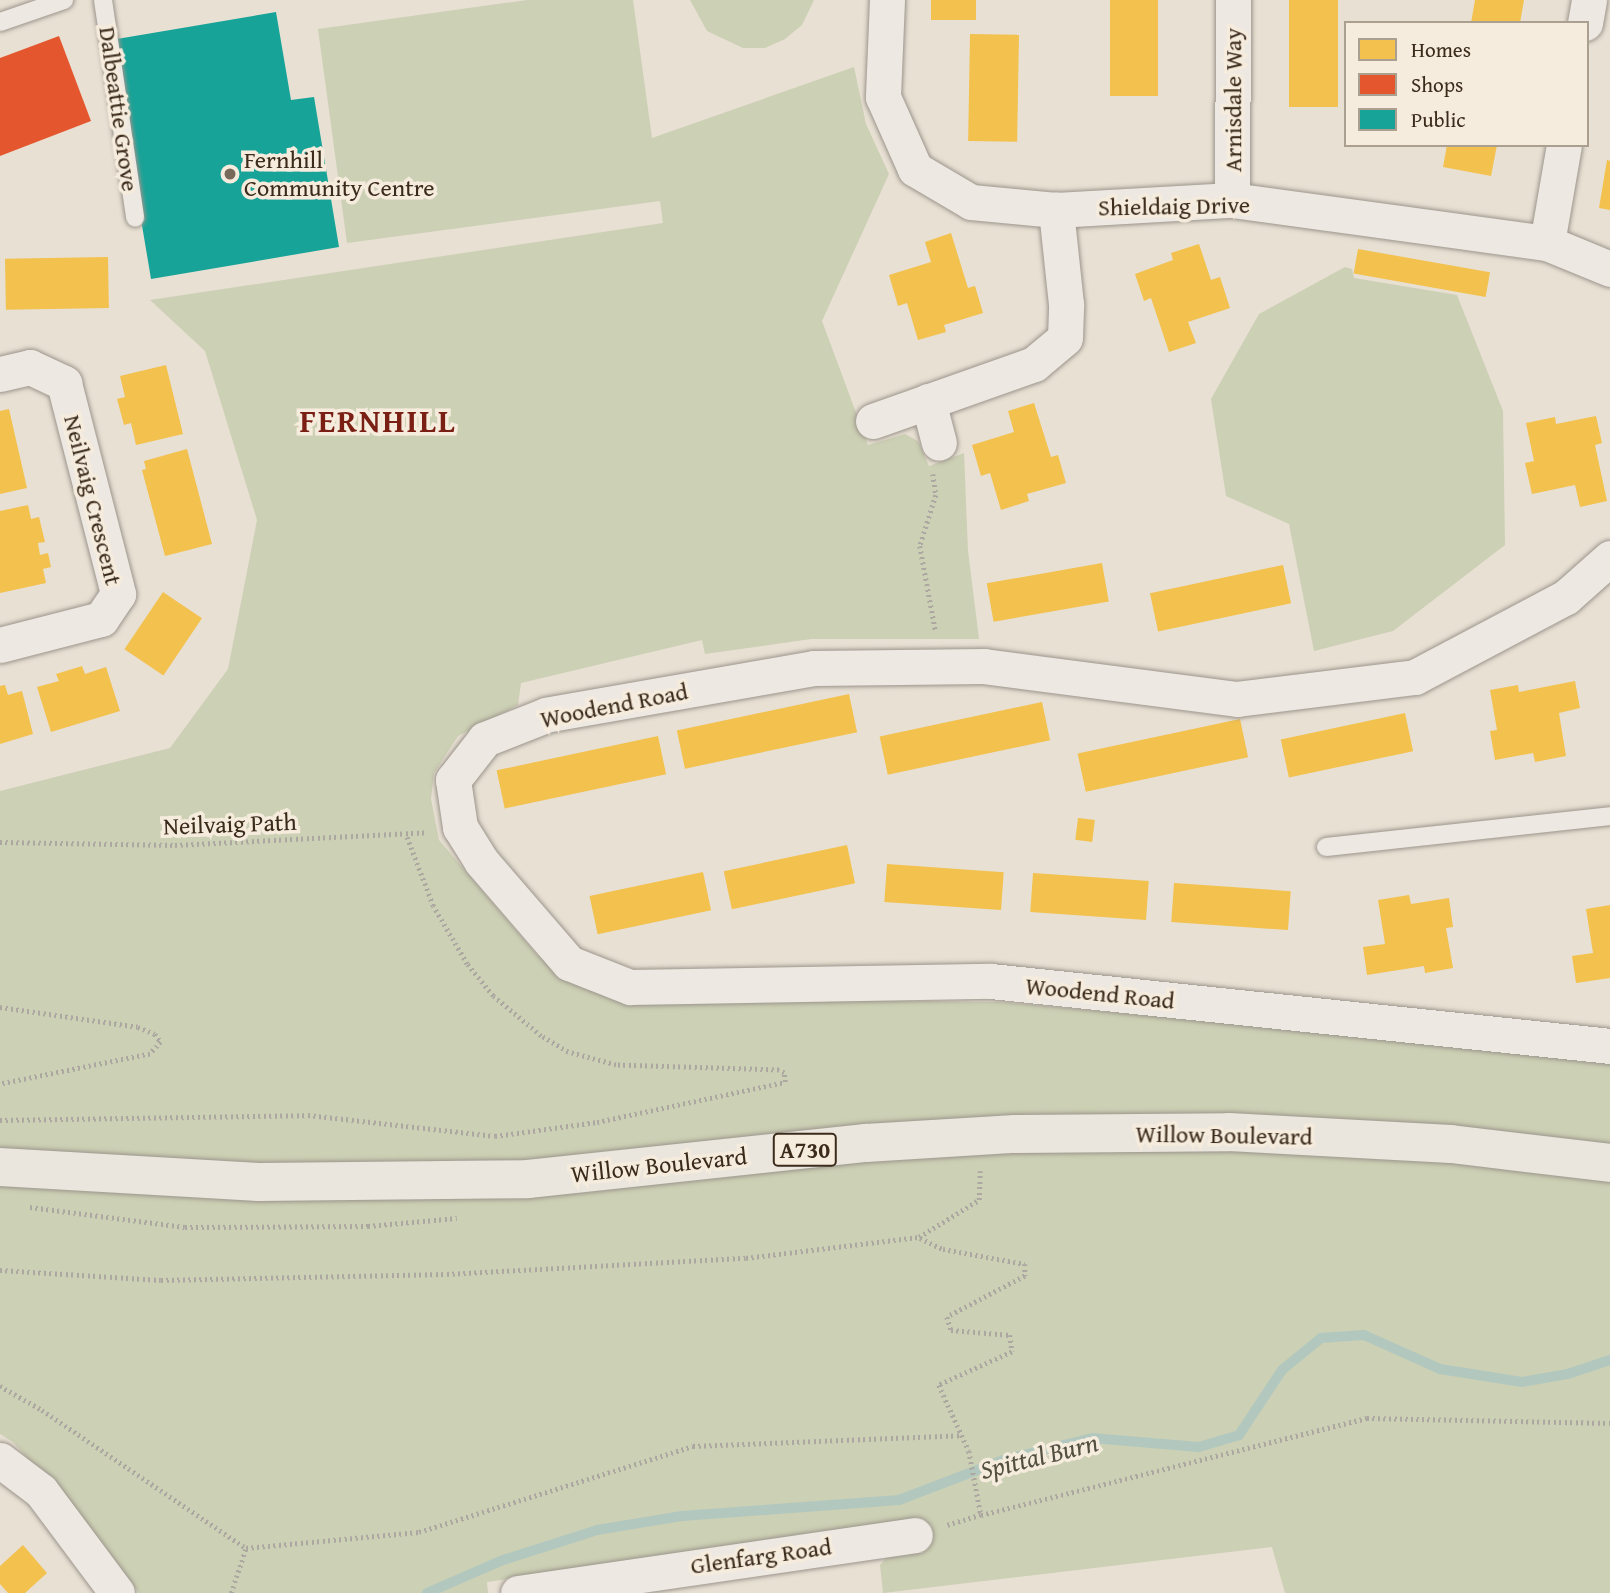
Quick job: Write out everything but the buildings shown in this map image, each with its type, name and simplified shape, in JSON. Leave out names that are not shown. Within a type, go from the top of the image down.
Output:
[{"type":"main road","name":"Willow Boulevard","points":[[0,1167],[259,1182],[528,1179],[866,1143],[1015,1134],[1229,1132],[1451,1144],[1610,1163]]},
{"type":"street","name":"Shieldaig Drive","points":[[887,0],[883,97],[915,169],[971,202],[1056,210],[1233,200],[1547,243],[1610,269]]},
{"type":"street","name":"Arnisdale Way","points":[[1233,0],[1233,200]]},
{"type":"street","points":[[1585,21],[1589,0]]},
{"type":"street","points":[[1547,243],[1564,147]]},
{"type":"street","points":[[873,421],[1034,364],[1065,338],[1066,304],[1056,210]]},
{"type":"street","name":"Neilvaig Crescent","points":[[0,373],[30,367],[64,383],[118,594],[101,619],[0,645]]},
{"type":"street","points":[[928,401],[939,443]]},
{"type":"street","name":"Woodend Road","points":[[1610,558],[1566,597],[1415,677],[1237,699],[984,666],[814,668],[546,715],[485,739],[453,780],[460,827],[481,861],[569,963],[630,987],[991,981],[1610,1046]]},
{"type":"street","points":[[0,1460],[41,1491],[117,1593]]},
{"type":"street","name":"Glenfarg Road","points":[[518,1593],[609,1587],[678,1567],[915,1535]]},
{"type":"lane","points":[[0,22],[64,0]]},
{"type":"lane","name":"Dalbeattie Grove","points":[[103,0],[135,218]]},
{"type":"lane","points":[[1326,847],[1610,816]]},
{"type":"path","points":[[939,443],[932,457],[936,495],[920,547],[943,666]]},
{"type":"path","name":"Neilvaig Path","points":[[0,842],[175,845],[406,835],[460,827]]},
{"type":"path","points":[[0,1120],[308,1115],[495,1136],[597,1122],[785,1082],[784,1073],[779,1070],[616,1065],[568,1052],[541,1036],[493,996],[467,964],[433,906],[406,835]]},
{"type":"path","points":[[0,1007],[138,1027],[155,1034],[161,1042],[150,1054],[0,1084]]},
{"type":"path","points":[[0,1270],[161,1280],[447,1274],[747,1258],[919,1237],[979,1200],[980,1171]]},
{"type":"path","points":[[966,1173],[994,1171]]},
{"type":"path","points":[[26,1207],[185,1227],[368,1226],[463,1218]]},
{"type":"path","points":[[919,1237],[943,1249],[1025,1264],[1026,1276],[947,1317],[951,1329],[1010,1335],[1012,1352],[939,1385],[969,1451],[981,1515]]},
{"type":"path","points":[[0,1386],[246,1548],[419,1532],[694,1446],[962,1435]]},
{"type":"path","points":[[915,1535],[981,1515],[1367,1418],[1610,1423]]},
{"type":"path","points":[[231,1593],[246,1548]]},
{"type":"green space","points":[[527,0],[633,0],[652,138],[854,67],[866,124],[889,174],[822,321],[868,445],[905,434],[918,441],[929,466],[964,453],[968,551],[979,639],[811,639],[705,654],[702,640],[521,683],[518,705],[458,736],[434,773],[431,799],[439,840],[537,955],[580,987],[618,998],[999,1002],[1610,1058],[1610,1593],[1285,1593],[1272,1547],[883,1593],[880,1565],[918,1523],[487,1582],[488,1593],[139,1593],[84,1522],[13,1442],[0,1434],[0,791],[170,748],[228,669],[257,520],[205,351],[150,300],[663,223],[660,201],[347,243],[318,29]]},
{"type":"green space","points":[[690,0],[814,0],[802,25],[785,39],[765,48],[743,48],[707,31]]},
{"type":"green space","points":[[1345,267],[1352,269],[1354,278],[1457,295],[1503,411],[1505,545],[1393,631],[1314,651],[1289,524],[1226,496],[1211,399],[1259,314]]},
{"type":"waterway","name":"Spittal Burn","points":[[427,1593],[503,1560],[597,1530],[682,1516],[899,1500],[1004,1460],[1092,1438],[1199,1447],[1239,1435],[1282,1370],[1321,1338],[1364,1335],[1440,1369],[1522,1382],[1568,1374],[1610,1360]]},
{"type":"place","name":"Fernhill Community Centre","points":[[230,174]]},
{"type":"district","name":"FERNHILL","points":[[378,421]]}]
